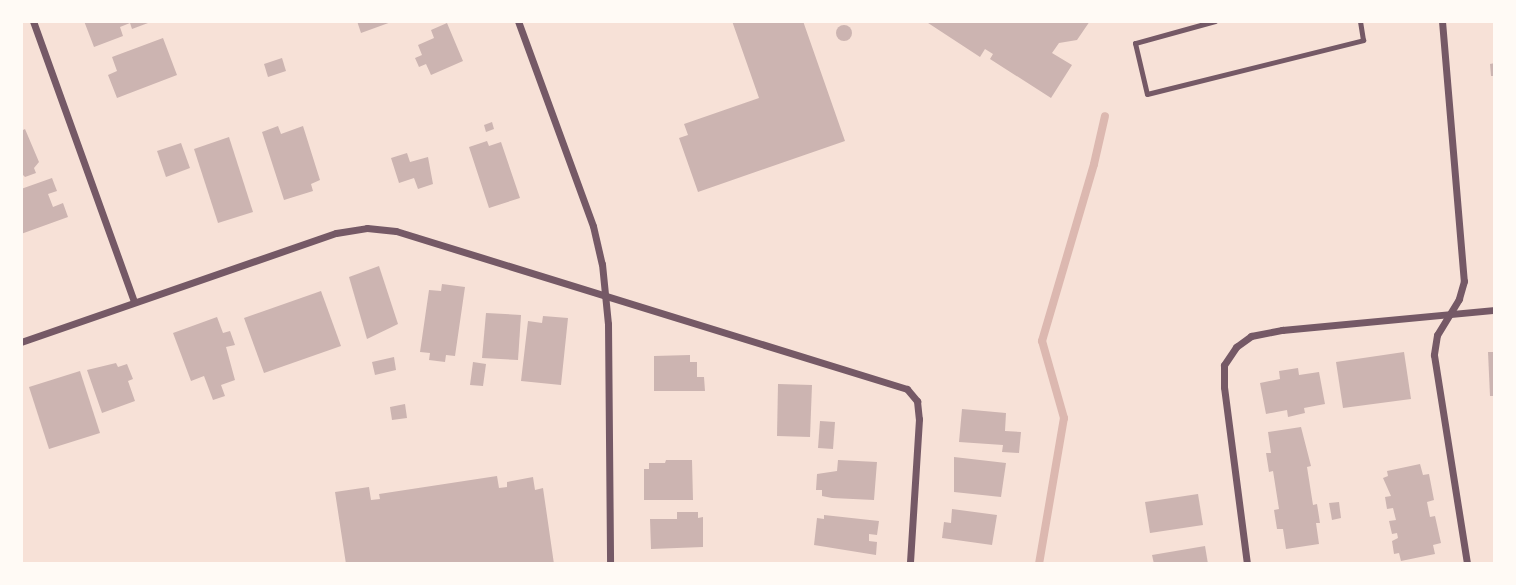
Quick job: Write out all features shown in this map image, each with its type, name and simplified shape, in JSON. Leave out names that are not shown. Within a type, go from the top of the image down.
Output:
[{"type":"street","points":[[33,21],[134,301]]},
{"type":"street","points":[[518,21],[593,226],[606,294],[610,564]]},
{"type":"street","points":[[1442,21],[1464,281],[1459,299],[1437,335],[1434,355],[1467,564]]},
{"type":"street","points":[[21,342],[336,233],[367,228],[396,231],[907,388],[917,401],[919,419],[910,564]]},
{"type":"street","points":[[1247,564],[1224,387],[1224,365],[1236,347],[1251,336],[1282,330],[1495,310]]},
{"type":"lane","points":[[1215,21],[1135,43],[1147,94],[1363,40],[1360,21]]},
{"type":"building","points":[[84,21],[148,23],[132,29],[130,23],[120,27],[123,36],[94,47]]},
{"type":"building","points":[[357,21],[394,21],[361,33]]},
{"type":"building","points":[[732,21],[803,21],[845,141],[698,192],[679,138],[688,135],[684,124],[759,98]]},
{"type":"building","points":[[925,21],[1090,21],[1077,40],[1059,43],[1052,53],[1072,65],[1051,98],[990,59],[993,54],[985,49],[980,57]]},
{"type":"building","points":[[447,23],[463,61],[431,75],[426,64],[419,67],[415,58],[422,55],[418,45],[434,38],[431,30]]},
{"type":"building","points":[[841,25],[847,25],[852,33],[850,39],[841,41],[836,36],[836,30]]},
{"type":"building","points":[[163,38],[177,75],[117,98],[108,75],[117,71],[112,57]]},
{"type":"building","points":[[282,58],[286,71],[268,77],[264,64]]},
{"type":"building","points":[[1495,63],[1495,76],[1491,76],[1490,64]]},
{"type":"building","points":[[492,122],[494,129],[486,132],[484,125]]},
{"type":"building","points":[[278,126],[281,134],[303,126],[320,180],[311,184],[313,191],[284,200],[262,132]]},
{"type":"building","points":[[25,129],[39,162],[34,168],[36,173],[25,177],[21,173],[21,131]]},
{"type":"building","points":[[229,137],[253,212],[218,223],[194,149]]},
{"type":"building","points":[[487,141],[489,146],[501,142],[520,198],[489,208],[469,147]]},
{"type":"building","points":[[181,143],[190,168],[166,177],[157,151]]},
{"type":"building","points":[[407,153],[410,162],[428,157],[433,184],[418,189],[414,178],[399,183],[391,158]]},
{"type":"building","points":[[52,178],[57,191],[48,194],[53,207],[63,203],[68,217],[21,234],[21,189]]},
{"type":"building","points":[[379,266],[398,324],[367,339],[349,277]]},
{"type":"building","points":[[442,284],[465,287],[455,356],[446,355],[445,362],[429,360],[430,353],[420,352],[429,290],[441,291]]},
{"type":"building","points":[[321,291],[341,346],[264,373],[244,318]]},
{"type":"building","points":[[486,313],[521,315],[518,360],[482,358]]},
{"type":"building","points":[[543,316],[568,318],[561,385],[521,381],[528,321],[542,323]]},
{"type":"building","points":[[217,317],[223,333],[230,331],[235,345],[226,347],[235,380],[221,385],[225,396],[213,400],[204,376],[191,381],[173,333]]},
{"type":"building","points":[[1404,352],[1411,399],[1343,408],[1336,362]]},
{"type":"building","points":[[1488,352],[1495,352],[1495,396],[1490,396]]},
{"type":"building","points":[[690,355],[690,362],[697,362],[697,377],[704,377],[705,391],[654,391],[654,356]]},
{"type":"building","points":[[394,357],[396,370],[375,375],[372,362]]},
{"type":"building","points":[[473,362],[486,364],[483,386],[470,385]]},
{"type":"building","points":[[116,363],[118,367],[127,364],[133,379],[128,381],[135,401],[102,413],[87,370]]},
{"type":"building","points":[[1298,368],[1299,375],[1319,372],[1325,404],[1304,408],[1305,413],[1288,417],[1287,410],[1266,414],[1260,383],[1280,379],[1279,371]]},
{"type":"building","points":[[80,371],[100,433],[49,449],[29,387]]},
{"type":"building","points":[[778,384],[812,385],[810,437],[777,436]]},
{"type":"building","points":[[405,404],[407,418],[392,420],[390,407]]},
{"type":"building","points":[[962,409],[1006,413],[1005,431],[1021,432],[1019,453],[1002,452],[1003,445],[959,442]]},
{"type":"building","points":[[820,421],[835,422],[833,449],[818,448]]},
{"type":"building","points":[[1301,427],[1311,466],[1307,467],[1313,505],[1317,504],[1320,523],[1316,523],[1319,544],[1286,549],[1283,529],[1277,529],[1274,510],[1279,509],[1273,471],[1269,472],[1266,453],[1271,453],[1268,432]]},
{"type":"building","points":[[954,457],[1006,463],[1001,497],[954,492]]},
{"type":"building","points":[[666,460],[692,460],[693,500],[644,500],[644,469],[649,469],[649,463],[665,463]]},
{"type":"building","points":[[838,460],[877,462],[874,500],[832,498],[822,496],[822,490],[816,490],[817,474],[837,471]]},
{"type":"building","points":[[1420,464],[1423,475],[1429,474],[1434,500],[1427,502],[1430,517],[1435,516],[1441,543],[1433,545],[1435,554],[1401,561],[1399,553],[1394,554],[1392,541],[1398,538],[1397,533],[1392,534],[1389,521],[1396,520],[1393,508],[1387,509],[1385,497],[1391,496],[1383,478],[1388,476],[1387,471]]},
{"type":"building","points":[[497,476],[499,488],[507,487],[507,482],[533,477],[535,490],[543,488],[554,564],[346,564],[335,492],[369,487],[371,500],[380,499],[379,494]]},
{"type":"building","points":[[1198,494],[1203,525],[1150,533],[1145,502]]},
{"type":"building","points":[[1339,502],[1341,518],[1332,520],[1329,503]]},
{"type":"building","points":[[952,509],[997,515],[992,545],[942,538],[944,522],[951,523]]},
{"type":"building","points":[[677,512],[698,512],[698,518],[703,517],[703,547],[651,549],[650,519],[677,519]]},
{"type":"building","points":[[824,515],[879,521],[877,535],[869,534],[869,541],[877,542],[876,555],[814,545],[817,518],[824,519]]},
{"type":"building","points":[[1205,546],[1208,564],[1154,564],[1152,555]]},
{"type":"waterway","points":[[1039,564],[1064,418],[1042,341],[1094,164],[1105,116]]}]
